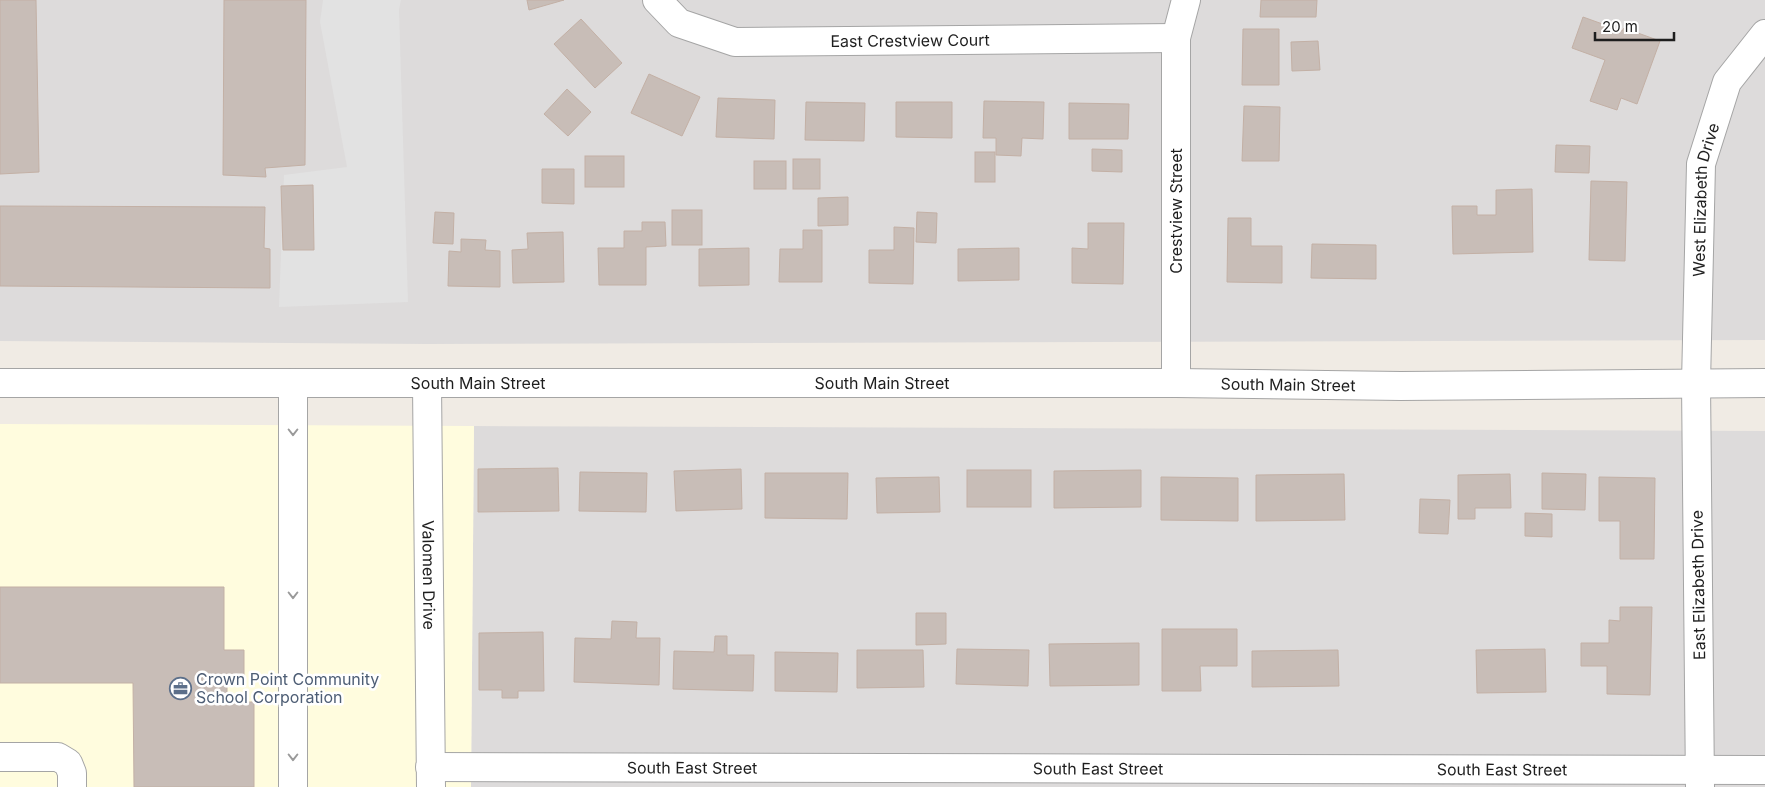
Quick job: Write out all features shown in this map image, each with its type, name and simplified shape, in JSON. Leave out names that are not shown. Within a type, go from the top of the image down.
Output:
[{"type":"street","name":"East Crestview Court","points":[[657,0],[679,23],[735,42],[1176,38]]},
{"type":"street","name":"Crestview Street","points":[[1176,383],[1176,38],[1186,0]]},
{"type":"street","name":"West Elizabeth Drive","points":[[1696,383],[1701,164],[1727,82],[1765,34]]},
{"type":"street","name":"South Main Street","points":[[0,383],[1176,383],[1401,386],[1765,383]]},
{"type":"street","points":[[293,383],[293,787]]},
{"type":"street","name":"East Elizabeth Drive","points":[[1696,383],[1700,778]]},
{"type":"street","name":"Valomen Drive","points":[[427,384],[431,777]]},
{"type":"street","points":[[0,757],[58,757],[68,763],[72,772],[72,787]]},
{"type":"street","name":"South East Street","points":[[431,777],[1700,778],[1765,770]]},
{"type":"shaded area","points":[[0,0],[1765,0],[1765,340],[426,344],[0,341]]},
{"type":"shaded area","points":[[323,0],[401,0],[399,10],[408,302],[279,307],[284,175],[347,167],[320,22]]},
{"type":"shaded area","points":[[0,424],[474,426],[471,787],[0,787]]},
{"type":"shaded area","points":[[474,426],[1765,431],[1765,787],[471,787]]},
{"type":"building","points":[[0,0],[36,0],[39,172],[0,174]]},
{"type":"building","points":[[224,0],[306,0],[305,165],[265,168],[266,177],[223,175]]},
{"type":"building","points":[[527,0],[564,0],[529,10]]},
{"type":"building","points":[[1261,0],[1317,0],[1316,17],[1260,17]]},
{"type":"building","points":[[1583,17],[1622,31],[1624,28],[1660,41],[1637,104],[1621,98],[1617,110],[1590,101],[1605,60],[1572,48]]},
{"type":"building","points":[[581,19],[622,63],[595,88],[554,44]]},
{"type":"building","points":[[1243,29],[1279,29],[1279,85],[1242,85]]},
{"type":"building","points":[[1318,41],[1320,70],[1292,71],[1291,42]]},
{"type":"building","points":[[649,74],[700,97],[682,136],[631,113]]},
{"type":"building","points":[[567,89],[591,112],[568,136],[544,114]]},
{"type":"building","points":[[718,98],[775,100],[774,139],[716,137]]},
{"type":"building","points":[[984,101],[1044,102],[1043,139],[1022,138],[1021,156],[996,155],[996,138],[983,138]]},
{"type":"building","points":[[806,102],[865,103],[864,141],[805,140]]},
{"type":"building","points":[[896,102],[952,102],[952,138],[896,137]]},
{"type":"building","points":[[1069,103],[1129,104],[1128,139],[1069,139]]},
{"type":"building","points":[[1244,106],[1280,107],[1279,161],[1242,161]]},
{"type":"building","points":[[1556,145],[1590,146],[1589,173],[1555,172]]},
{"type":"building","points":[[1092,149],[1122,150],[1122,172],[1092,171]]},
{"type":"building","points":[[975,152],[995,152],[995,182],[975,182]]},
{"type":"building","points":[[585,156],[624,156],[624,187],[585,187]]},
{"type":"building","points":[[793,159],[820,159],[820,189],[793,189]]},
{"type":"building","points":[[754,161],[786,161],[786,189],[754,189]]},
{"type":"building","points":[[542,169],[574,169],[574,204],[542,203]]},
{"type":"building","points":[[1591,181],[1627,182],[1625,261],[1589,260]]},
{"type":"building","points":[[313,185],[314,250],[283,250],[281,186]]},
{"type":"building","points":[[1532,189],[1533,252],[1453,254],[1452,206],[1477,206],[1477,215],[1496,215],[1496,190]]},
{"type":"building","points":[[848,197],[848,225],[818,226],[818,198]]},
{"type":"building","points":[[0,206],[265,207],[264,248],[270,249],[270,288],[0,286]]},
{"type":"building","points":[[672,210],[702,210],[702,245],[672,245]]},
{"type":"building","points":[[435,212],[454,213],[453,244],[433,243]]},
{"type":"building","points":[[917,212],[937,213],[936,243],[916,242]]},
{"type":"building","points":[[1228,218],[1251,218],[1251,246],[1282,246],[1282,283],[1227,282]]},
{"type":"building","points":[[642,222],[665,222],[666,246],[646,247],[646,285],[599,285],[598,248],[624,248],[624,231],[642,231]]},
{"type":"building","points":[[1088,223],[1124,223],[1123,284],[1072,283],[1072,248],[1088,249]]},
{"type":"building","points":[[894,227],[914,228],[913,284],[869,283],[869,250],[894,250]]},
{"type":"building","points":[[803,230],[822,230],[822,282],[779,282],[780,249],[803,249]]},
{"type":"building","points":[[563,232],[564,282],[513,283],[512,250],[528,249],[527,233]]},
{"type":"building","points":[[461,239],[486,240],[485,250],[500,251],[500,287],[448,286],[449,251],[461,252]]},
{"type":"building","points":[[1312,244],[1376,245],[1376,279],[1311,278]]},
{"type":"building","points":[[749,248],[749,285],[699,286],[699,249]]},
{"type":"building","points":[[1019,248],[1019,280],[958,281],[958,249]]},
{"type":"building","points":[[558,468],[559,511],[478,512],[478,469]]},
{"type":"building","points":[[741,469],[742,509],[676,511],[674,471]]},
{"type":"building","points":[[967,470],[1031,470],[1031,507],[967,507]]},
{"type":"building","points":[[1141,470],[1141,507],[1054,508],[1054,471]]},
{"type":"building","points":[[580,472],[647,473],[646,512],[579,511]]},
{"type":"building","points":[[765,473],[848,473],[847,519],[765,518]]},
{"type":"building","points":[[1542,473],[1586,474],[1585,510],[1542,509]]},
{"type":"building","points":[[1344,474],[1345,520],[1256,521],[1256,475]]},
{"type":"building","points":[[1510,474],[1511,508],[1475,508],[1475,519],[1458,519],[1458,475]]},
{"type":"building","points":[[939,477],[940,512],[877,513],[876,478]]},
{"type":"building","points":[[1161,477],[1238,478],[1238,521],[1161,520]]},
{"type":"building","points":[[1599,477],[1655,478],[1654,559],[1620,559],[1620,521],[1599,521]]},
{"type":"building","points":[[1420,499],[1450,500],[1448,534],[1419,533]]},
{"type":"building","points":[[1525,513],[1552,514],[1552,537],[1525,536]]},
{"type":"building","name":"Crown Point Community School Corporation","points":[[0,587],[224,587],[224,650],[244,650],[244,684],[227,684],[227,702],[254,702],[254,787],[134,787],[133,683],[0,683]]},
{"type":"building","points":[[1620,607],[1652,607],[1650,695],[1607,694],[1607,666],[1581,666],[1581,643],[1609,643],[1609,620],[1620,621]]},
{"type":"building","points":[[916,613],[946,613],[946,644],[916,645]]},
{"type":"building","points":[[612,621],[637,622],[636,638],[660,638],[659,685],[574,682],[575,638],[611,639]]},
{"type":"building","points":[[1162,629],[1237,629],[1237,666],[1200,666],[1201,691],[1162,691]]},
{"type":"building","points":[[543,632],[544,691],[518,691],[518,698],[502,698],[502,690],[479,690],[479,633]]},
{"type":"building","points":[[715,636],[727,636],[727,655],[754,655],[753,691],[673,689],[674,651],[714,652]]},
{"type":"building","points":[[1139,643],[1139,685],[1050,686],[1049,644]]},
{"type":"building","points":[[957,649],[1029,650],[1028,686],[956,684]]},
{"type":"building","points":[[1545,649],[1546,692],[1477,693],[1476,650]]},
{"type":"building","points":[[857,650],[923,650],[924,687],[857,688]]},
{"type":"building","points":[[1338,650],[1339,686],[1252,687],[1252,651]]},
{"type":"building","points":[[775,652],[838,653],[837,692],[775,691]]},
{"type":"place","name":"Crown Point Community School Corporation","points":[[180,688]]}]
